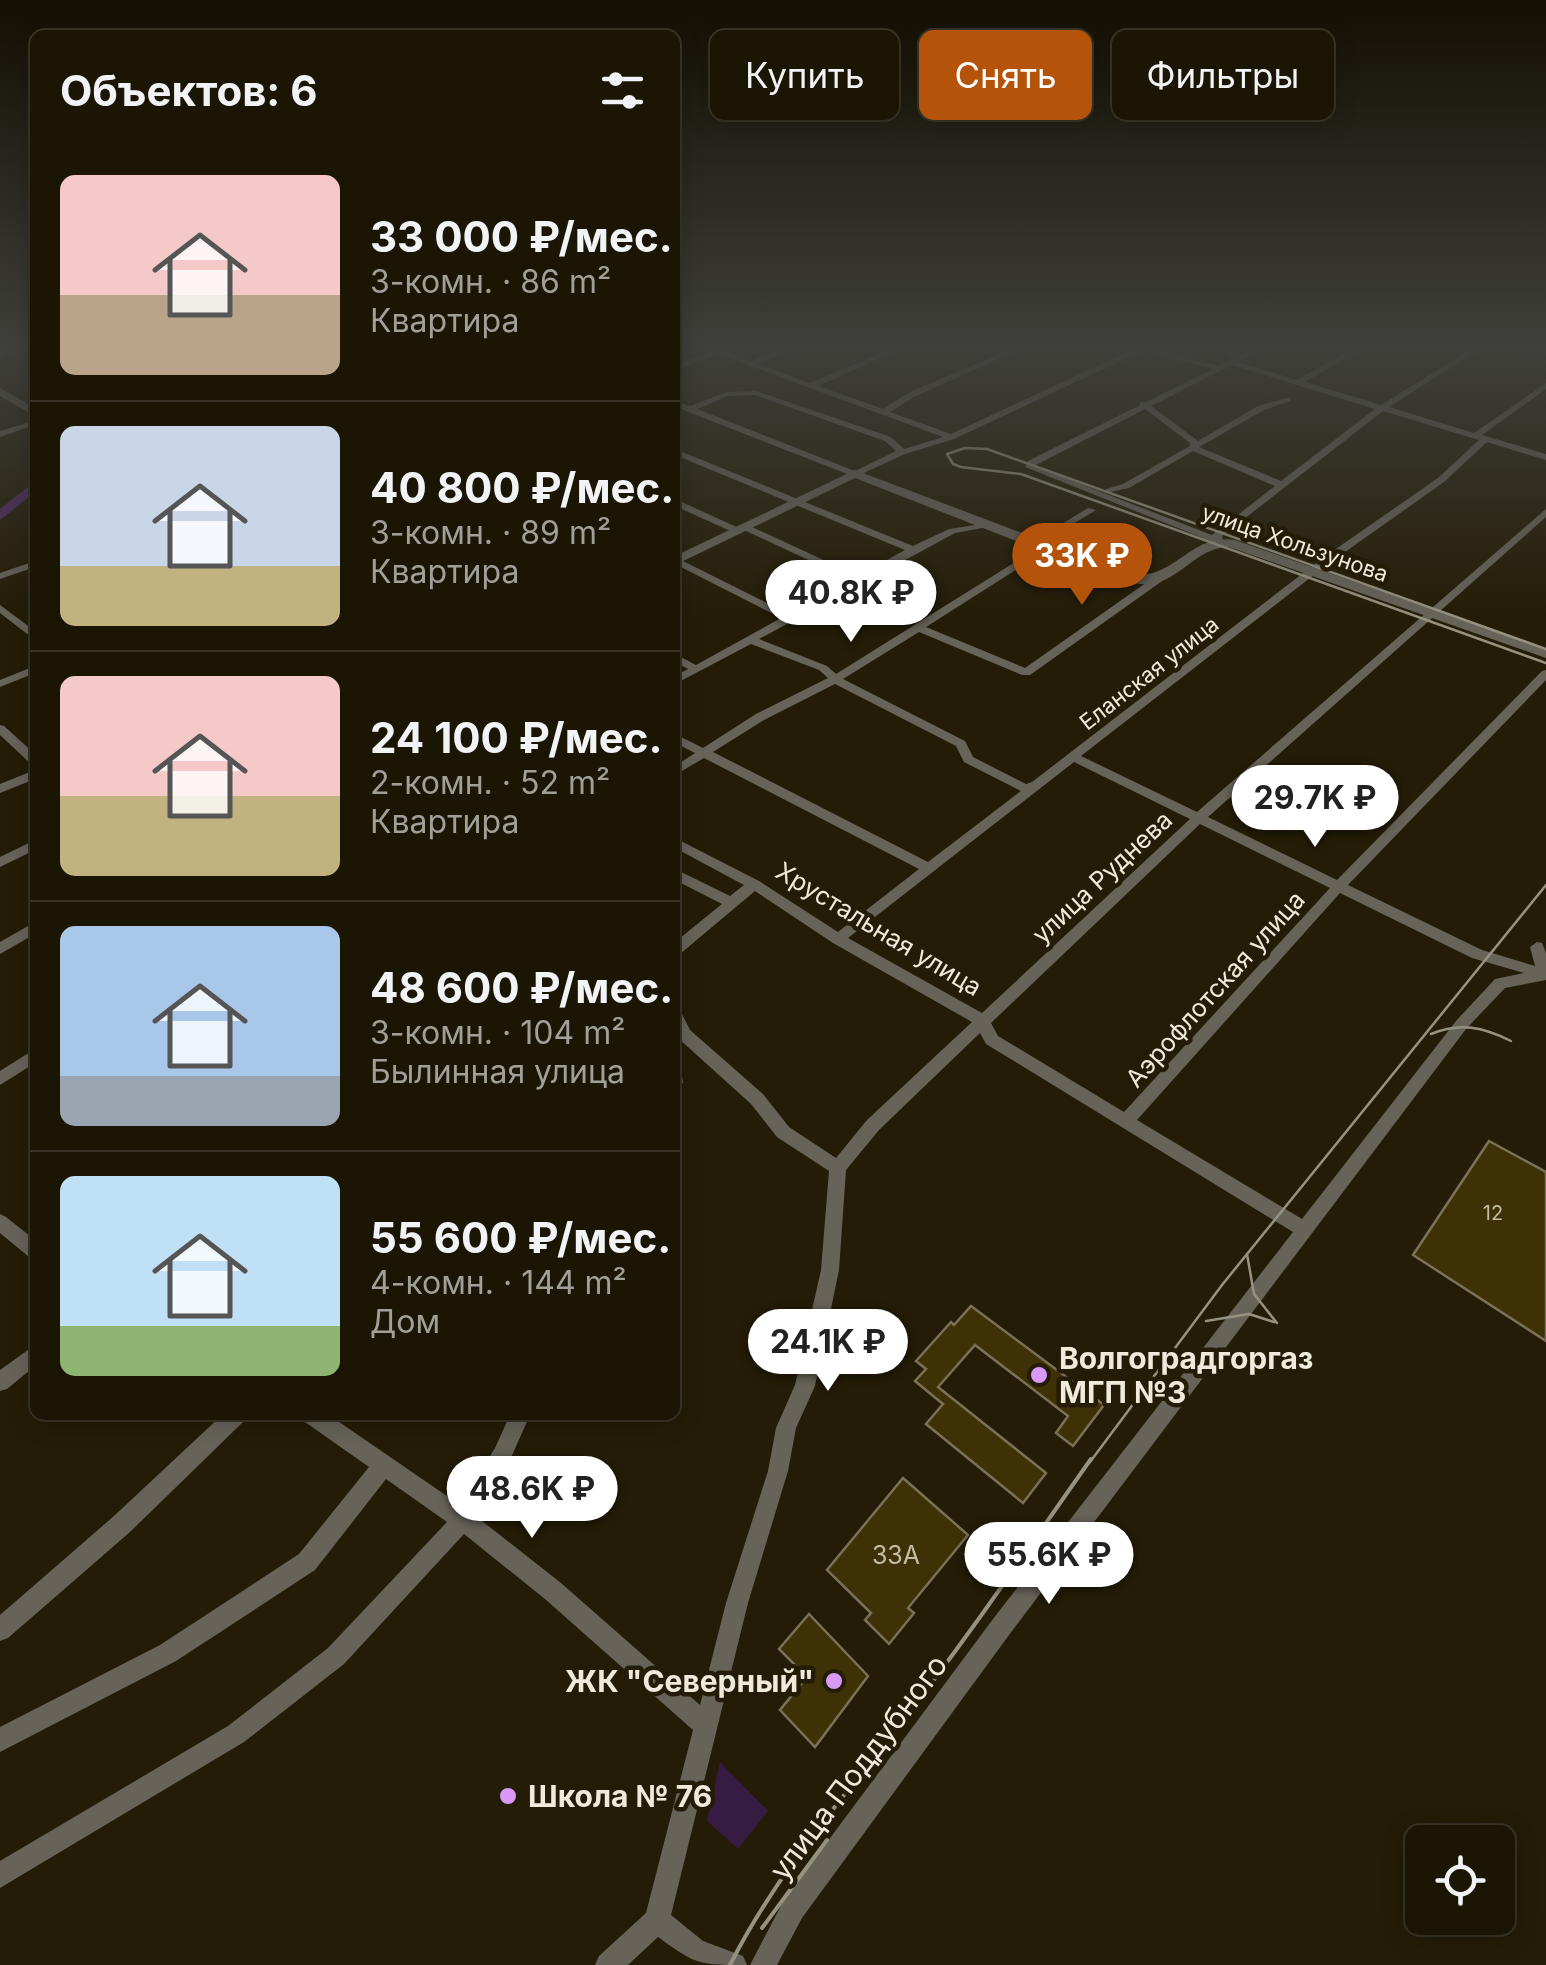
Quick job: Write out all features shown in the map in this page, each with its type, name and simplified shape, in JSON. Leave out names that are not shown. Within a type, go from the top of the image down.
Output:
[{"type":"street","points":[[756,436],[1113,574],[1139,580],[1160,577]]},
{"type":"street","points":[[879,436],[902,452]]},
{"type":"street","points":[[680,559],[902,452],[954,436]]},
{"type":"street","name":"улица Хользунова","points":[[1082,436],[1031,462],[1031,470],[1218,542],[1546,654]]},
{"type":"street","points":[[1186,436],[1194,442],[1194,448]]},
{"type":"street","points":[[1109,491],[1126,486],[1215,436]]},
{"type":"street","points":[[916,627],[1026,673],[1186,558],[1218,542],[1217,535],[1344,436]]},
{"type":"street","points":[[1471,436],[1546,457]]},
{"type":"street","name":"Еланская улица","points":[[838,939],[1311,572],[1441,480],[1482,436]]},
{"type":"street","points":[[1194,448],[1279,484]]},
{"type":"street","points":[[680,454],[913,550]]},
{"type":"street","points":[[680,504],[857,579]]},
{"type":"street","points":[[680,767],[760,717],[835,679],[1091,510]]},
{"type":"street","name":"улица Руднева","points":[[838,1168],[873,1125],[981,1020],[1199,818],[1546,512]]},
{"type":"street","points":[[680,678],[913,550],[952,532],[985,524]]},
{"type":"street","points":[[680,564],[786,617]]},
{"type":"street","points":[[0,576],[30,566]]},
{"type":"street","points":[[0,608],[30,633]]},
{"type":"street","points":[[749,638],[823,668],[835,679],[961,744],[968,759],[1025,788],[1040,784]]},
{"type":"street","points":[[680,659],[694,668]]},
{"type":"street","points":[[0,684],[30,671]]},
{"type":"street","name":"Аэрофлотская улица","points":[[1127,1120],[1339,886],[1546,673]]},
{"type":"street","points":[[0,730],[30,757]]},
{"type":"street","points":[[680,741],[926,867]]},
{"type":"street","points":[[1074,757],[1477,954],[1546,975]]},
{"type":"street","points":[[0,789],[30,776]]},
{"type":"street","name":"Хрустальная улица","points":[[680,845],[754,884],[838,939],[981,1020],[992,1040],[1302,1228]]},
{"type":"street","points":[[0,863],[30,847]]},
{"type":"street","points":[[680,877],[732,903]]},
{"type":"street","points":[[680,946],[754,884]]},
{"type":"street","points":[[0,949],[30,930]]},
{"type":"street","points":[[1538,947],[1546,975]]},
{"type":"street","name":"улица Поддубного","points":[[762,1965],[793,1909],[1302,1228],[1461,1025],[1500,983],[1546,975]]},
{"type":"street","points":[[608,1965],[658,1920],[786,1428],[805,1386],[830,1270],[838,1168],[783,1132],[757,1099],[684,1034],[680,1025]]},
{"type":"street","points":[[0,1080],[30,1059]]},
{"type":"street","points":[[0,1222],[30,1247]]},
{"type":"street","points":[[0,1382],[30,1358]]},
{"type":"street","points":[[0,1630],[122,1524],[231,1420]]},
{"type":"street","points":[[319,1420],[463,1520],[554,1591],[706,1726]]},
{"type":"street","points":[[0,1875],[236,1734],[336,1656],[463,1520],[502,1456],[518,1420]]},
{"type":"street","points":[[0,1740],[168,1653],[308,1562],[384,1465]]},
{"type":"street","points":[[658,1920],[694,1951],[721,1964]]},
{"type":"shaded area","points":[[720,1762],[768,1811],[738,1849],[707,1821]]},
{"type":"building","points":[[1489,1141],[1546,1172],[1546,1341],[1413,1255]]},
{"type":"building","name":"Волгоградгоргаз МГП №3","points":[[971,1306],[1104,1405],[1073,1446],[1056,1433],[1068,1416],[975,1345],[938,1387],[1046,1473],[1023,1503],[926,1424],[943,1404],[915,1381],[926,1369],[916,1361]]},
{"type":"building","points":[[903,1478],[968,1535],[908,1608],[914,1613],[889,1644],[865,1620],[871,1613],[827,1570]]},
{"type":"building","name":"ЖК \"Северный\"","points":[[809,1614],[868,1676],[815,1747],[780,1710],[807,1677],[779,1649]]},
{"type":"waterway","points":[[0,516],[30,489]]},
{"type":"tram line","points":[[1546,649],[987,449],[965,448],[947,454],[953,464],[961,467],[1021,474],[1546,663]]},
{"type":"tram line","points":[[1247,1254],[1546,885]]},
{"type":"tram line","points":[[1431,1034],[1471,1028],[1511,1041]]},
{"type":"tram line","points":[[1090,1462],[1247,1254]]},
{"type":"tram line","points":[[1247,1254],[1254,1294],[1277,1323]]},
{"type":"tram line","points":[[1206,1321],[1249,1314],[1274,1322]]},
{"type":"tram line","points":[[730,1965],[790,1867],[955,1652],[1091,1459]]},
{"type":"tram line","points":[[762,1928],[827,1840]]},
{"type":"place","name":"Волгоградгоргаз МГП №3","points":[[1039,1375]]},
{"type":"place","name":"ЖК \"Северный\"","points":[[834,1681]]},
{"type":"place","name":"Школа № 76","points":[[508,1796]]}]
